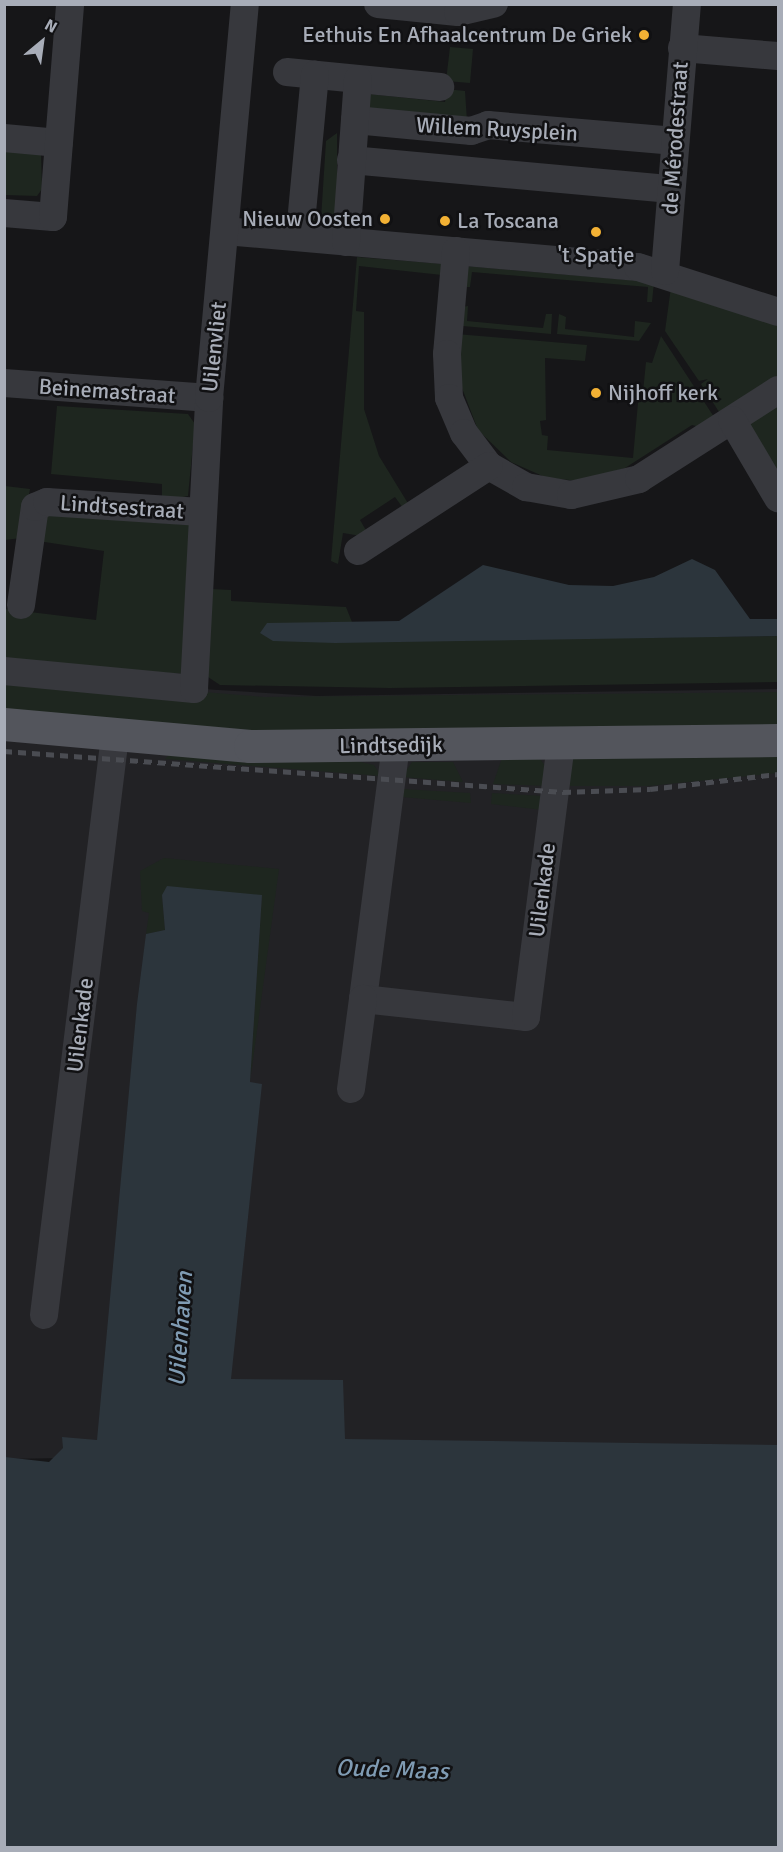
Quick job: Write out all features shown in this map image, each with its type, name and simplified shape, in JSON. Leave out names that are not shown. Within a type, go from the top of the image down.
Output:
[{"type":"main road","name":"Lindtsedijk","points":[[4,724],[115,736],[250,746],[778,740]]},
{"type":"street","points":[[4,213],[53,217],[70,4]]},
{"type":"street","name":"Uilenvliet","points":[[4,671],[194,689],[201,512],[209,398],[245,4]]},
{"type":"street","points":[[378,4],[458,12],[494,4]]},
{"type":"street","name":"de Mérodestraat","points":[[665,271],[687,4]]},
{"type":"street","points":[[682,48],[778,56]]},
{"type":"street","name":"Willem Ruysplein","points":[[287,72],[440,87]]},
{"type":"street","points":[[302,212],[315,75]]},
{"type":"street","points":[[346,242],[358,79]]},
{"type":"street","name":"Willem Ruysplein","points":[[309,124],[675,141]]},
{"type":"street","points":[[4,138],[59,143]]},
{"type":"street","name":"Willem Ruysplein","points":[[351,160],[671,189]]},
{"type":"street","points":[[225,231],[665,271],[778,312]]},
{"type":"street","points":[[456,251],[446,377],[464,433],[489,465],[544,493],[593,493],[639,479],[778,390]]},
{"type":"street","name":"Beinemastraat","points":[[4,383],[209,398]]},
{"type":"street","points":[[732,420],[778,498]]},
{"type":"street","points":[[358,551],[489,465]]},
{"type":"street","name":"Lindtsestraat","points":[[21,605],[35,507],[41,504],[201,512]]},
{"type":"street","name":"Uilenkade","points":[[45,1314],[115,736]]},
{"type":"street","name":"Uilenkade","points":[[363,999],[526,1017],[561,742]]},
{"type":"street","points":[[351,1089],[396,745]]},
{"type":"shaded area","points":[[450,47],[473,49],[470,83],[446,81]]},
{"type":"shaded area","points":[[446,89],[465,91],[467,121],[368,114],[369,94],[445,102]]},
{"type":"shaded area","points":[[337,133],[337,221],[300,221],[321,219],[326,141]]},
{"type":"shaded area","points":[[4,147],[41,152],[42,189],[37,196],[5,195]]},
{"type":"shaded area","points":[[357,257],[444,264],[442,275],[359,266],[356,311],[364,312],[364,409],[379,456],[409,505],[403,508],[395,497],[360,520],[367,532],[361,536],[343,533],[338,564],[331,561]]},
{"type":"shaded area","points":[[465,266],[654,282],[652,302],[647,302],[648,287],[472,272],[470,287],[466,287]]},
{"type":"shaded area","points":[[671,287],[778,326],[778,382],[723,418],[701,384],[708,379],[699,381],[665,331]]},
{"type":"shaded area","points":[[468,306],[467,321],[543,328],[546,314],[552,314],[551,334],[463,326],[463,307]]},
{"type":"shaded area","points":[[559,314],[566,317],[565,329],[634,337],[635,321],[651,323],[639,341],[557,334]]},
{"type":"shaded area","points":[[456,334],[587,345],[585,361],[545,358],[546,420],[540,421],[542,435],[548,436],[547,450],[633,458],[639,392],[643,392],[646,362],[652,363],[661,336],[716,420],[704,428],[692,425],[625,468],[581,481],[547,478],[511,462],[478,430],[462,388]]},
{"type":"shaded area","points":[[778,405],[778,484],[742,429]]},
{"type":"shaded area","points":[[57,406],[188,414],[195,424],[188,496],[162,501],[162,484],[51,474]]},
{"type":"shaded area","points":[[5,486],[30,489],[21,538],[5,540]]},
{"type":"shaded area","points":[[41,514],[189,525],[186,674],[5,663],[5,609],[96,620],[104,551],[38,541]]},
{"type":"shaded area","points":[[211,589],[231,590],[231,601],[346,607],[352,622],[322,622],[273,641],[778,636],[778,682],[390,688],[220,685],[208,677]]},
{"type":"shaded area","points":[[5,676],[264,697],[778,692],[778,729],[322,735],[5,713]]},
{"type":"shaded area","points":[[4,677],[316,696],[778,689],[778,1446],[5,1459]]},
{"type":"shaded area","points":[[778,749],[778,773],[648,786],[568,786],[569,761],[581,753]]},
{"type":"shaded area","points":[[170,754],[334,756],[374,765],[381,776],[165,759]]},
{"type":"shaded area","points":[[503,755],[539,757],[547,769],[546,786],[493,784]]},
{"type":"shaded area","points":[[412,762],[453,762],[463,782],[402,777]]},
{"type":"shaded area","points":[[403,789],[470,793],[471,803],[401,797]]},
{"type":"shaded area","points":[[492,793],[544,796],[543,810],[491,804]]},
{"type":"shaded area","points":[[164,858],[279,869],[250,1082],[262,895],[162,895],[165,930],[146,934],[149,913],[142,911],[140,871]]},
{"type":"water","points":[[692,559],[715,570],[750,619],[778,619],[778,636],[335,643],[273,641],[260,633],[267,623],[399,621],[483,565],[569,585],[613,586],[654,577]]},
{"type":"water","points":[[167,886],[262,895],[250,1082],[262,1084],[231,1379],[343,1380],[345,1439],[778,1445],[778,1847],[5,1847],[5,1457],[49,1462],[63,1448],[62,1437],[97,1440],[137,1004],[146,934],[165,930],[162,895]]},
{"type":"railway","points":[[4,751],[563,792],[650,789],[778,774]]},
{"type":"place","name":"Eethuis En Afhaalcentrum De Griek","points":[[644,35]]},
{"type":"place","name":"Nieuw Oosten","points":[[385,219]]},
{"type":"place","name":"La Toscana","points":[[445,221]]},
{"type":"place","name":"'t Spatje","points":[[596,232]]},
{"type":"place","name":"Nijhoff kerk","points":[[596,393]]},
{"type":"water label","name":"Uilenhaven","points":[[181,1329]]},
{"type":"water label","name":"Oude Maas","points":[[392,1770]]}]
